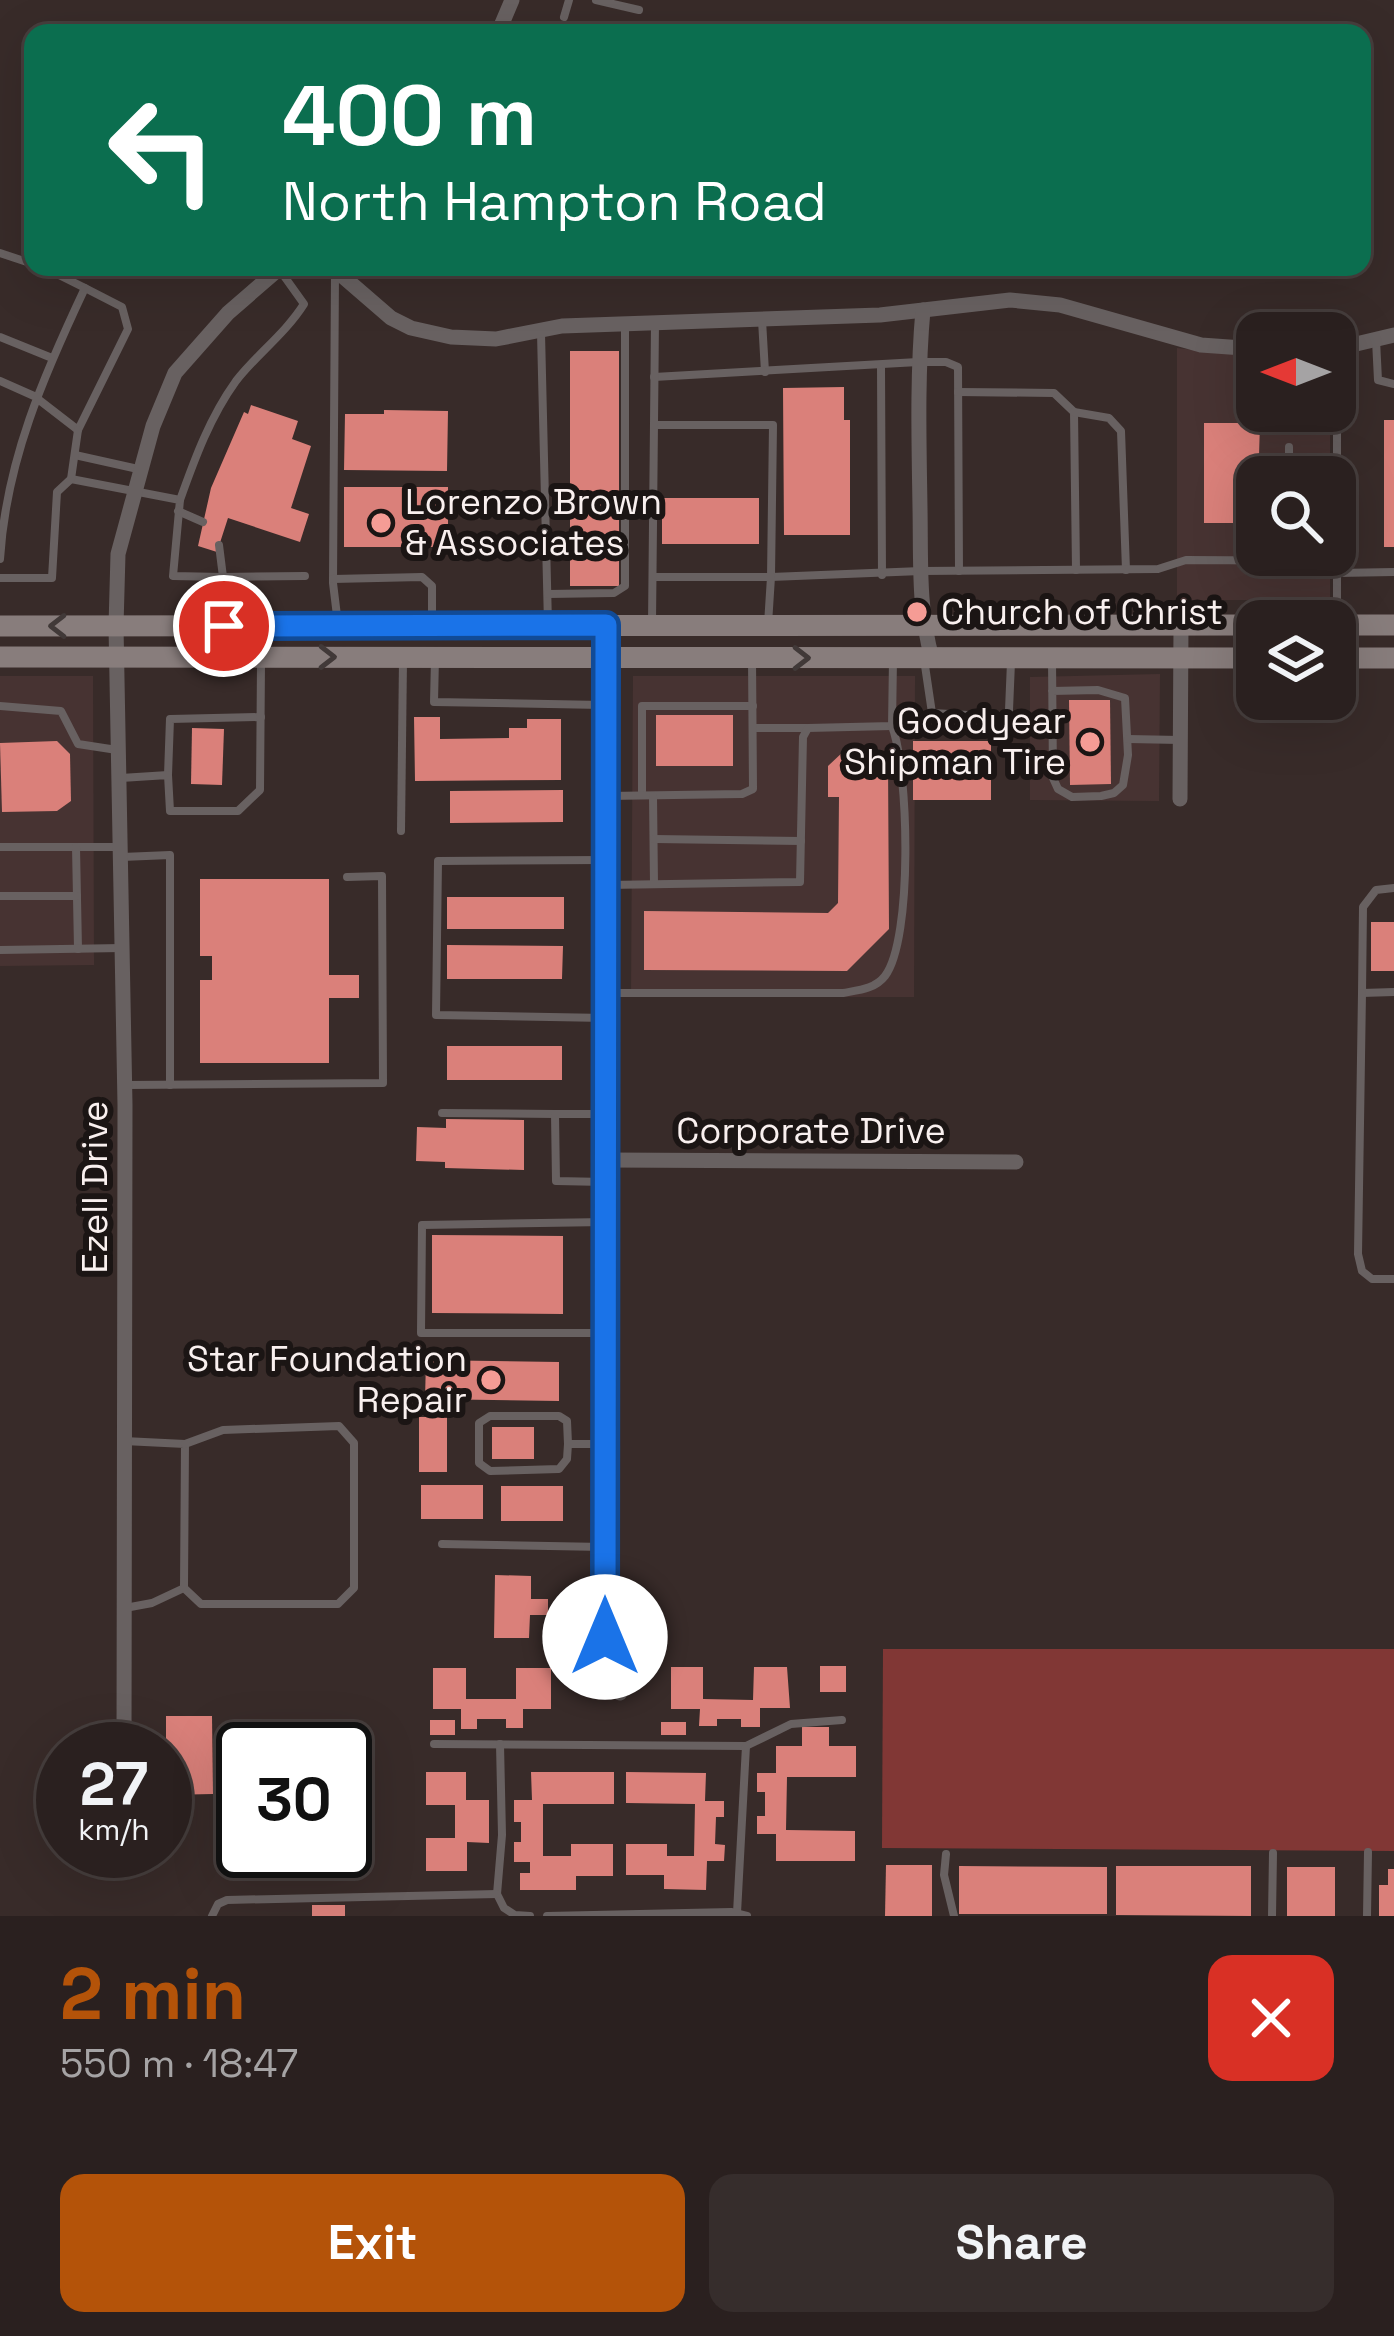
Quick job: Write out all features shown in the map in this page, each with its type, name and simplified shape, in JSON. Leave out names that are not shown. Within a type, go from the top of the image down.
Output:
[{"type":"main road","points":[[0,626],[1236,625]]},
{"type":"main road","points":[[1356,625],[1394,625]]},
{"type":"main road","points":[[0,657],[1236,658]]},
{"type":"main road","points":[[1356,658],[1394,658]]},
{"type":"street","name":"Ezell Drive","points":[[124,1722],[125,1085],[118,554],[140,469],[175,373],[228,313],[271,276]]},
{"type":"street","points":[[341,276],[410,328],[474,339],[541,329],[880,315],[980,302],[1033,302],[1114,319],[1201,345],[1236,348]]},
{"type":"street","points":[[923,310],[918,362],[921,571],[928,658]]},
{"type":"street","points":[[1356,344],[1394,334]]},
{"type":"street","points":[[606,625],[605,1637],[620,1693]]},
{"type":"street","points":[[1180,800],[1181,625]]},
{"type":"street","name":"Corporate Drive","points":[[606,1160],[1016,1162]]},
{"type":"lane","points":[[564,16],[569,0]]},
{"type":"lane","points":[[596,0],[639,10]]},
{"type":"lane","points":[[0,578],[52,578],[58,492],[70,478],[78,430],[128,329],[122,307],[62,276]]},
{"type":"lane","points":[[285,276],[304,304],[288,329],[237,379],[206,431],[179,505],[173,576],[305,576]]},
{"type":"lane","points":[[333,276],[333,579],[338,626]]},
{"type":"lane","points":[[0,559],[3,513],[34,396],[85,288]]},
{"type":"lane","points":[[762,319],[766,372]]},
{"type":"lane","points":[[652,625],[655,323]]},
{"type":"lane","points":[[548,594],[614,593],[625,586],[626,324]]},
{"type":"lane","points":[[541,329],[548,625]]},
{"type":"lane","points":[[0,338],[52,358]]},
{"type":"lane","points":[[1376,340],[1378,380],[1394,384]]},
{"type":"lane","points":[[654,377],[918,362],[958,367],[959,571]]},
{"type":"lane","points":[[880,367],[883,575]]},
{"type":"lane","points":[[0,382],[34,396],[78,430]]},
{"type":"lane","points":[[958,392],[1054,393],[1074,412],[1109,418],[1121,431],[1126,570]]},
{"type":"lane","points":[[1074,412],[1076,570]]},
{"type":"lane","points":[[654,425],[773,425],[768,625]]},
{"type":"lane","points":[[1289,446],[1289,456]]},
{"type":"lane","points":[[75,455],[140,469]]},
{"type":"lane","points":[[70,478],[179,505],[203,522]]},
{"type":"lane","points":[[219,545],[224,626]]},
{"type":"lane","points":[[652,577],[1126,570],[1158,569],[1186,560],[1236,559]]},
{"type":"lane","points":[[1356,573],[1394,572]]},
{"type":"lane","points":[[333,579],[422,577],[432,586],[433,626]]},
{"type":"lane","points":[[261,657],[261,717],[260,790],[238,811],[170,811],[170,719],[261,717]]},
{"type":"lane","points":[[401,831],[403,658]]},
{"type":"lane","points":[[435,658],[434,703],[605,705]]},
{"type":"lane","points":[[605,796],[742,794],[753,789],[752,658]]},
{"type":"lane","points":[[606,993],[843,994],[872,988],[883,980],[902,939],[903,778],[900,746],[892,726],[893,658]]},
{"type":"lane","points":[[928,658],[932,712],[1004,717],[1009,710],[1012,658]]},
{"type":"lane","points":[[1052,658],[1052,691],[1053,778],[1058,789],[1072,796],[1114,793],[1124,784],[1128,740],[1127,704],[1121,694],[1052,691]]},
{"type":"lane","points":[[0,706],[61,711],[78,744],[119,750]]},
{"type":"lane","points":[[654,884],[642,706],[753,706]]},
{"type":"lane","points":[[753,728],[892,726]]},
{"type":"lane","points":[[606,885],[800,882],[803,737],[808,728]]},
{"type":"lane","points":[[1128,740],[1180,740]]},
{"type":"lane","points":[[119,778],[168,775]]},
{"type":"lane","points":[[654,839],[801,841]]},
{"type":"lane","points":[[0,847],[170,855],[170,1085]]},
{"type":"lane","points":[[76,847],[77,949]]},
{"type":"lane","points":[[606,860],[438,861],[436,1015],[606,1018]]},
{"type":"lane","points":[[125,1085],[383,1083],[382,876],[346,877]]},
{"type":"lane","points":[[1394,888],[1376,890],[1363,907],[1358,1254],[1362,1271],[1372,1279],[1394,1279]]},
{"type":"lane","points":[[0,896],[77,896]]},
{"type":"lane","points":[[0,950],[122,948]]},
{"type":"lane","points":[[1362,993],[1394,992]]},
{"type":"lane","points":[[442,1113],[606,1114]]},
{"type":"lane","points":[[555,1114],[556,1181],[606,1182]]},
{"type":"lane","points":[[606,1222],[422,1225],[421,1334],[606,1333]]},
{"type":"lane","points":[[490,1416],[559,1416],[567,1421],[568,1444],[567,1460],[559,1468],[490,1471],[479,1463],[479,1423],[490,1416]]},
{"type":"lane","points":[[124,1441],[184,1444],[223,1430],[339,1426],[354,1443],[354,1567],[353,1588],[338,1604],[201,1604],[184,1588],[184,1444]]},
{"type":"lane","points":[[568,1444],[606,1444]]},
{"type":"lane","points":[[442,1544],[606,1547]]},
{"type":"lane","points":[[124,1608],[152,1604],[184,1588]]},
{"type":"lane","points":[[434,1744],[746,1746],[791,1724],[842,1720]]},
{"type":"lane","points":[[500,1744],[502,1834],[497,1894],[504,1908],[530,1916]]},
{"type":"lane","points":[[547,1916],[742,1915],[746,1746]]},
{"type":"lane","points":[[1367,1916],[1368,1852]]},
{"type":"lane","points":[[1272,1916],[1273,1853]]},
{"type":"lane","points":[[946,1854],[944,1875],[955,1916]]},
{"type":"lane","points":[[212,1916],[218,1904],[227,1900],[497,1894]]},
{"type":"shaded area","points":[[1177,348],[1236,355],[1236,432],[1330,432],[1330,456],[1236,456],[1236,576],[1330,576],[1330,600],[1177,600]]},
{"type":"shaded area","points":[[1160,674],[1159,801],[1030,800],[1030,677]]},
{"type":"shaded area","points":[[0,676],[93,676],[94,965],[0,966]]},
{"type":"shaded area","points":[[633,676],[915,676],[914,997],[631,997]]},
{"type":"shaded area","points":[[883,1649],[1394,1649],[1394,1851],[882,1848]]},
{"type":"building","points":[[570,351],[619,351],[619,586],[570,586]]},
{"type":"building","points":[[844,387],[844,420],[850,420],[850,535],[784,535],[783,388]]},
{"type":"building","points":[[251,405],[298,421],[292,439],[311,446],[291,508],[309,514],[300,542],[228,518],[217,552],[198,546],[211,488]]},
{"type":"building","points":[[384,410],[448,411],[447,471],[344,470],[345,414],[384,414]]},
{"type":"building","points":[[1384,420],[1394,420],[1394,547],[1384,547]]},
{"type":"building","points":[[1204,423],[1236,423],[1236,432],[1260,432],[1259,456],[1236,456],[1236,523],[1204,523]]},
{"type":"building","points":[[344,487],[448,487],[448,547],[344,547]]},
{"type":"building","points":[[662,498],[759,498],[759,544],[662,544]]},
{"type":"building","name":"Goodyear Shipman Tire","points":[[1069,700],[1110,700],[1111,784],[1070,785]]},
{"type":"building","points":[[656,715],[733,715],[733,766],[656,766]]},
{"type":"building","points":[[414,717],[440,717],[440,739],[509,738],[509,728],[527,728],[527,719],[561,719],[561,780],[415,781]]},
{"type":"building","points":[[192,728],[224,729],[222,785],[191,784]]},
{"type":"building","points":[[57,741],[70,754],[71,801],[57,811],[2,812],[0,743]]},
{"type":"building","points":[[913,741],[991,741],[991,800],[913,800]]},
{"type":"building","points":[[845,750],[876,750],[888,762],[889,929],[847,971],[644,970],[644,911],[828,913],[838,903],[839,797],[828,797],[828,766]]},
{"type":"building","points":[[563,790],[563,822],[450,823],[450,791]]},
{"type":"building","points":[[200,879],[329,879],[329,975],[359,975],[359,998],[329,998],[329,1063],[200,1063],[200,980],[212,980],[212,956],[200,956]]},
{"type":"building","points":[[447,897],[564,897],[564,929],[447,929]]},
{"type":"building","points":[[1371,922],[1394,922],[1394,971],[1371,971]]},
{"type":"building","points":[[447,945],[563,946],[562,979],[447,979]]},
{"type":"building","points":[[447,1046],[562,1046],[562,1080],[447,1080]]},
{"type":"building","points":[[446,1119],[524,1120],[524,1170],[445,1168],[445,1162],[416,1161],[417,1127],[446,1128]]},
{"type":"building","points":[[432,1235],[563,1236],[563,1314],[432,1313]]},
{"type":"building","points":[[426,1360],[559,1362],[559,1401],[425,1399]]},
{"type":"building","points":[[419,1417],[447,1417],[447,1472],[419,1472]]},
{"type":"building","points":[[492,1427],[534,1427],[534,1459],[492,1459]]},
{"type":"building","points":[[421,1485],[483,1485],[483,1519],[421,1519]]},
{"type":"building","points":[[501,1486],[563,1486],[563,1521],[501,1521]]},
{"type":"building","points":[[495,1575],[531,1576],[531,1599],[548,1599],[548,1615],[530,1615],[529,1638],[494,1638]]},
{"type":"building","points":[[820,1666],[846,1666],[846,1692],[820,1692]]},
{"type":"building","points":[[671,1667],[703,1667],[703,1699],[753,1700],[754,1667],[787,1667],[790,1708],[760,1708],[760,1727],[741,1727],[741,1719],[717,1719],[717,1726],[699,1726],[700,1709],[671,1709]]},
{"type":"building","points":[[433,1668],[466,1668],[466,1699],[516,1699],[516,1668],[551,1668],[551,1709],[523,1709],[523,1728],[506,1728],[506,1719],[477,1719],[477,1729],[461,1729],[461,1709],[433,1709]]},
{"type":"building","points":[[166,1716],[212,1716],[213,1794],[192,1794],[192,1722],[166,1722]]},
{"type":"building","points":[[430,1720],[455,1720],[455,1735],[430,1735]]},
{"type":"building","points":[[661,1722],[686,1722],[686,1735],[661,1735]]},
{"type":"building","points":[[802,1727],[829,1727],[829,1746],[856,1746],[856,1777],[787,1777],[786,1830],[855,1831],[855,1861],[776,1861],[776,1834],[757,1834],[757,1816],[765,1816],[765,1792],[757,1792],[757,1773],[776,1773],[776,1746],[802,1746]]},
{"type":"building","points":[[426,1772],[466,1772],[466,1800],[489,1800],[489,1843],[467,1842],[467,1871],[426,1871],[426,1838],[455,1838],[455,1805],[426,1805]]},
{"type":"building","points":[[531,1772],[614,1772],[614,1804],[543,1804],[543,1856],[571,1856],[571,1844],[613,1844],[613,1876],[576,1876],[576,1890],[520,1890],[520,1873],[530,1873],[530,1862],[514,1862],[521,1822],[514,1822],[514,1800],[532,1800]]},
{"type":"building","points":[[626,1772],[706,1773],[705,1801],[724,1801],[724,1817],[716,1817],[715,1844],[725,1845],[724,1861],[707,1861],[706,1890],[664,1889],[664,1875],[626,1875],[626,1844],[667,1844],[667,1856],[694,1856],[695,1804],[626,1803]]},
{"type":"building","points":[[886,1865],[932,1865],[932,1916],[885,1916]]},
{"type":"building","points":[[959,1866],[1107,1867],[1107,1914],[959,1914]]},
{"type":"building","points":[[1116,1866],[1251,1866],[1251,1916],[1116,1915]]},
{"type":"building","points":[[1287,1867],[1335,1867],[1335,1916],[1287,1916]]},
{"type":"building","points":[[1388,1869],[1394,1869],[1394,1916],[1379,1916],[1379,1885],[1388,1885]]},
{"type":"building","points":[[312,1905],[345,1905],[345,1916],[312,1916]]},
{"type":"place","name":"Lorenzo Brown & Associates","points":[[381,523]]},
{"type":"place","name":"Church of Christ","points":[[917,612]]},
{"type":"place","name":"Goodyear Shipman Tire","points":[[1090,742]]},
{"type":"place","name":"Star Foundation Repair","points":[[491,1380]]},
{"type":"route","points":[[224,626],[606,625],[605,1637]]}]
